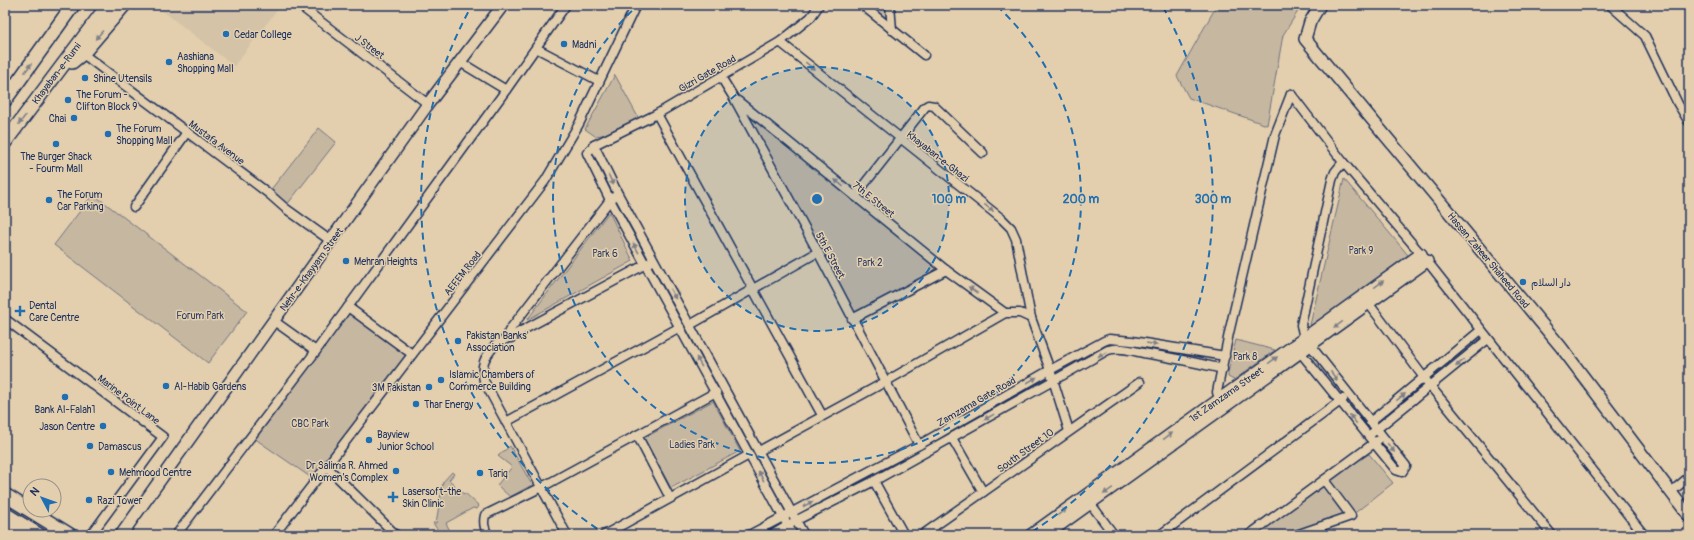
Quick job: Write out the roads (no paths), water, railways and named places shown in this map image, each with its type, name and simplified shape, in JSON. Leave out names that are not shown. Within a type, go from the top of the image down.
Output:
[{"type":"main road","points":[[5,100],[73,5]]},
{"type":"main road","name":"Khayaban-e-Rumi","points":[[5,142],[54,77],[83,53],[108,5]]},
{"type":"main road","points":[[83,53],[124,5]]},
{"type":"main road","points":[[5,496],[70,535]]},
{"type":"main road","points":[[5,514],[39,535]]},
{"type":"main road","points":[[5,527],[18,535]]},
{"type":"street","name":"J Street","points":[[299,5],[428,104]]},
{"type":"street","name":"Nehr-e-Khayyam Street","points":[[121,535],[428,104],[503,5]]},
{"type":"street","points":[[176,535],[316,351],[566,5]]},
{"type":"street","name":"AEFEM Road","points":[[274,535],[545,181],[579,124],[636,5]]},
{"type":"street","name":"Gizri Gate Road","points":[[594,145],[657,114],[780,42],[811,17],[819,5]]},
{"type":"street","points":[[862,5],[924,55]]},
{"type":"street","points":[[890,5],[892,30]]},
{"type":"street","name":"Hassan Zaheer Shaheed Road","points":[[1320,5],[1310,22],[1305,39],[1561,347],[1689,516]]},
{"type":"street","points":[[1610,5],[1644,36],[1678,104],[1689,122]]},
{"type":"street","name":"Khayaban-e-Ghazi","points":[[780,42],[1002,219],[1011,228],[1016,239],[1031,318],[1054,381],[1069,431]]},
{"type":"street","points":[[536,48],[599,81]]},
{"type":"street","name":"Mustafa Avenue","points":[[83,53],[268,193],[285,208],[331,241]]},
{"type":"street","points":[[460,62],[506,90]]},
{"type":"street","name":"5th E Street","points":[[721,77],[818,252],[919,445]]},
{"type":"street","points":[[1221,404],[1217,392],[1225,356],[1275,135],[1291,94],[1343,162],[1424,258],[1644,535]]},
{"type":"street","name":"7th E Street","points":[[734,98],[946,270],[1005,313]]},
{"type":"street","points":[[855,196],[925,107],[931,105],[934,106],[983,153]]},
{"type":"street","points":[[657,114],[822,416]]},
{"type":"street","points":[[134,207],[187,132]]},
{"type":"street","points":[[793,535],[610,200],[587,155],[589,149],[594,145],[618,194],[653,259],[804,535]]},
{"type":"street","points":[[1300,352],[1373,444],[1396,470],[1402,472],[1406,466],[1307,342],[1301,325],[1327,203],[1335,172],[1343,162]]},
{"type":"street","points":[[511,338],[509,332],[511,328],[610,200],[618,194]]},
{"type":"street","points":[[690,325],[754,290],[818,252]]},
{"type":"street","name":"1st Zamzama Street","points":[[1039,534],[1424,258]]},
{"type":"street","points":[[567,535],[484,381],[482,370],[484,361],[496,345],[646,265],[653,259]]},
{"type":"street","points":[[852,319],[946,270]]},
{"type":"street","points":[[1366,300],[1431,387],[1552,535]]},
{"type":"street","points":[[348,307],[412,354]]},
{"type":"street","points":[[759,451],[885,382],[1005,313],[1020,313],[1031,318]]},
{"type":"street","name":"Marine Point Lane","points":[[5,319],[163,437],[91,535]]},
{"type":"street","points":[[274,321],[316,351]]},
{"type":"street","points":[[506,422],[680,327]]},
{"type":"street","points":[[1370,422],[1425,378],[1481,330]]},
{"type":"street","name":"Zamzama Gate Road","points":[[749,535],[919,445],[1050,370],[1109,339],[1132,341],[1225,356]]},
{"type":"street","points":[[1368,437],[1488,339]]},
{"type":"street","name":"1st Zamzama Street","points":[[1221,404],[1300,352],[1307,342]]},
{"type":"street","name":"Zamzama Gate Road","points":[[772,535],[797,520],[874,481],[1114,348],[1180,359],[1223,369]]},
{"type":"street","name":"South Street 10","points":[[922,535],[1140,382]]},
{"type":"street","points":[[488,535],[484,528],[483,521],[485,515],[542,487],[716,392]]},
{"type":"street","points":[[1160,535],[1348,395]]},
{"type":"street","points":[[734,426],[742,420]]},
{"type":"street","points":[[637,435],[670,498]]},
{"type":"street","points":[[1249,535],[1382,437]]},
{"type":"street","points":[[952,438],[983,492]]},
{"type":"street","points":[[604,535],[749,455]]},
{"type":"street","points":[[327,467],[396,535]]},
{"type":"street","name":"1st Zamzama Street","points":[[1039,534],[1090,503],[1125,473]]},
{"type":"street","points":[[1671,492],[1689,477]]},
{"type":"street","points":[[1296,535],[1351,516],[1324,480]]},
{"type":"street","points":[[874,481],[904,535]]},
{"type":"street","points":[[848,482],[853,491]]},
{"type":"street","points":[[1090,503],[1114,535]]},
{"type":"place","name":"Cedar College","points":[[226,34]]},
{"type":"place","name":"Madni","points":[[564,44]]},
{"type":"place","name":"Aashiana Shopping Mall","points":[[169,62]]},
{"type":"place","name":"Shine Utensils","points":[[85,78]]},
{"type":"place","name":"The Forum - Clifton Block 9","points":[[68,100]]},
{"type":"place","name":"Chai","points":[[74,118]]},
{"type":"place","name":"The Forum Shopping Mall","points":[[108,134]]},
{"type":"place","name":"The Burger Shack - Fourm Mall","points":[[56,144]]},
{"type":"place","name":"The Forum Car Parking","points":[[49,200]]},
{"type":"place","name":"Mehran Heights","points":[[346,261]]},
{"type":"place","name":"دار السلام","points":[[1523,282]]},
{"type":"place","name":"Dental Care Centre","points":[[20,311]]},
{"type":"place","name":"Pakistan Banks' Association","points":[[458,341]]},
{"type":"place","name":"Islamic Chambers of Commerce Building","points":[[441,380]]},
{"type":"place","name":"Al-Habib Gardens","points":[[166,386]]},
{"type":"place","name":"3M Pakistan","points":[[429,387]]},
{"type":"place","name":"Bank Al-Falah1","points":[[65,397]]},
{"type":"place","name":"Thar Energy","points":[[416,404]]},
{"type":"place","name":"Jason Centre","points":[[103,426]]},
{"type":"place","name":"Bayview Junior School","points":[[369,440]]},
{"type":"place","name":"Damascus","points":[[90,446]]},
{"type":"place","name":"Dr Salima R. Ahmed Women’s Complex","points":[[396,471]]},
{"type":"place","name":"Mehmood Centre","points":[[111,472]]},
{"type":"place","name":"Tariq","points":[[480,473]]},
{"type":"place","name":"Lasersoft-the Skin Clinic","points":[[393,497]]},
{"type":"place","name":"Razi Tower","points":[[89,500]]},
{"type":"park label","name":"Park 9","points":[[1361,250]]},
{"type":"park label","name":"Park 6","points":[[605,253]]},
{"type":"park label","name":"Park 2","points":[[870,262]]},
{"type":"park label","name":"Forum Park","points":[[200,315]]},
{"type":"park label","name":"Park 8","points":[[1245,356]]},
{"type":"park label","name":"CBC Park","points":[[310,423]]},
{"type":"park label","name":"Ladies Park","points":[[692,444]]}]
